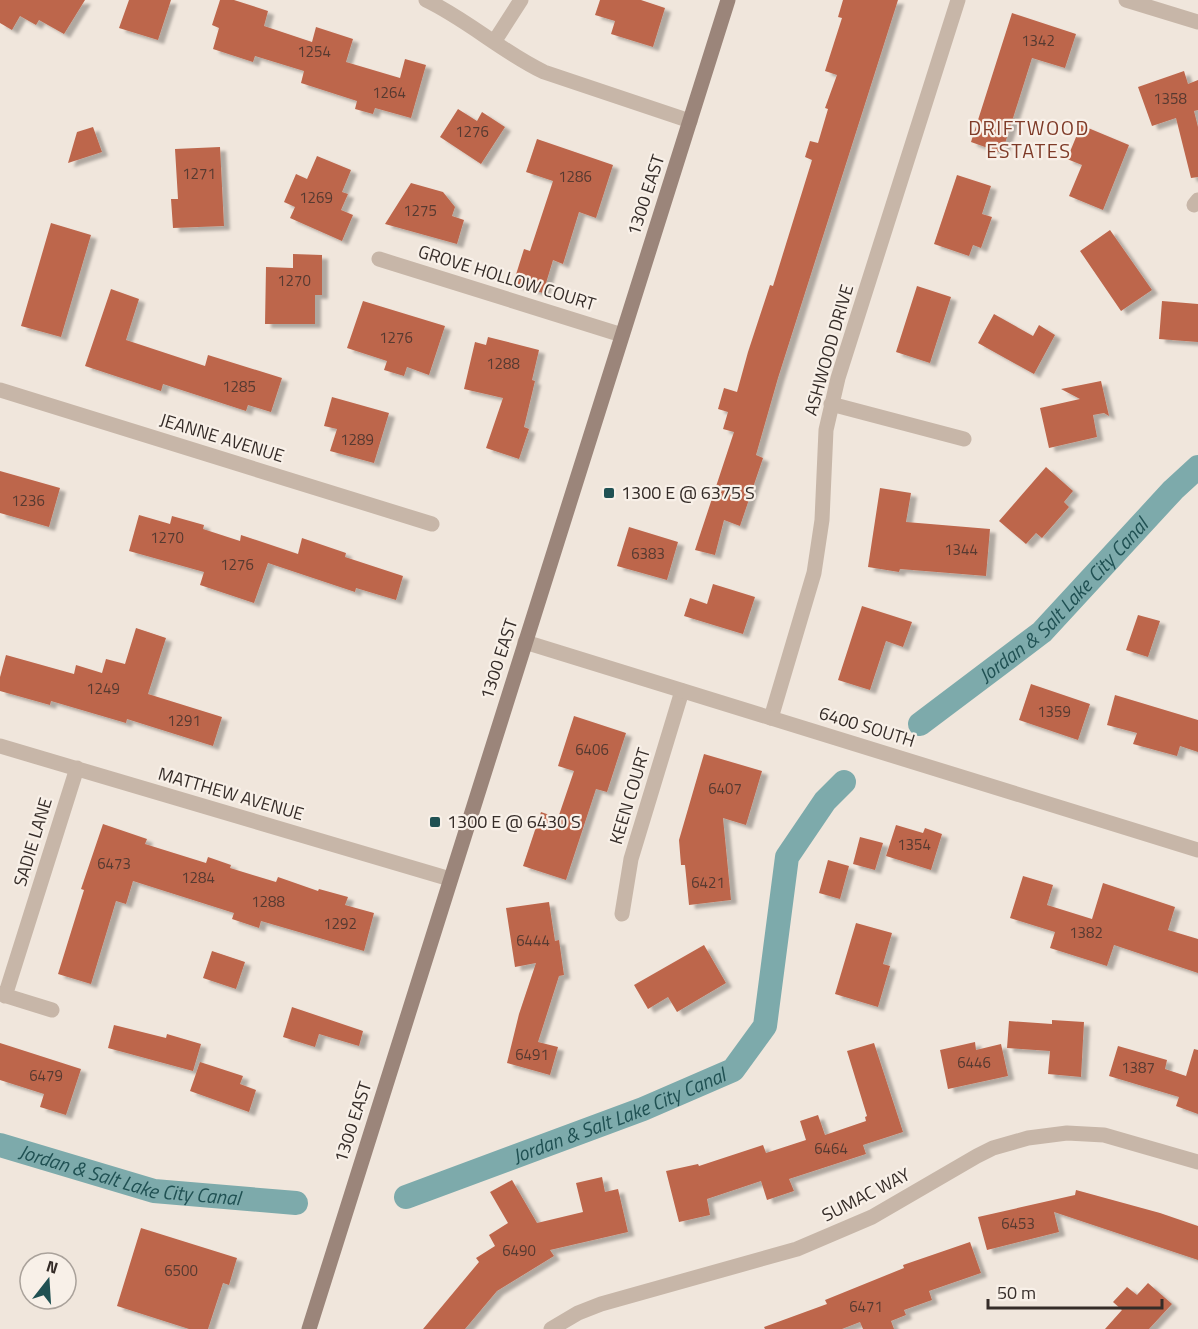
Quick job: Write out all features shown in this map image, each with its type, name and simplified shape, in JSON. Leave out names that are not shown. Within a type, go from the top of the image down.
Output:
[{"type":"main road","name":"1300 EAST","points":[[309,1329],[728,0]]},
{"type":"street","points":[[426,0],[526,64],[563,80],[690,120]]},
{"type":"street","points":[[494,42],[520,0]]},
{"type":"street","name":"ASHWOOD DRIVE","points":[[771,718],[814,573],[822,520],[826,430],[831,404],[958,0]]},
{"type":"street","points":[[1126,0],[1198,22]]},
{"type":"street","name":"GROVE HOLLOW COURT","points":[[380,259],[622,335]]},
{"type":"street","name":"JEANNE AVENUE","points":[[0,390],[432,524]]},
{"type":"street","points":[[831,404],[964,439]]},
{"type":"street","name":"6400 SOUTH","points":[[525,642],[1198,850]]},
{"type":"street","name":"KEEN COURT","points":[[622,914],[631,859],[682,691]]},
{"type":"street","name":"MATTHEW AVENUE","points":[[0,746],[450,879]]},
{"type":"street","name":"SADIE LANE","points":[[52,1010],[2,995],[77,768]]},
{"type":"street","name":"SUMAC WAY","points":[[551,1329],[578,1313],[601,1304],[797,1249],[835,1234],[908,1197],[977,1156],[993,1148],[1028,1137],[1067,1133],[1104,1135],[1198,1162]]},
{"type":"building","points":[[0,0],[85,0],[64,34],[39,20],[36,25],[20,16],[12,30],[0,23]]},
{"type":"building","points":[[129,0],[171,0],[158,40],[119,28]]},
{"type":"building","points":[[220,0],[234,0],[268,11],[264,26],[312,42],[316,27],[353,39],[346,62],[400,78],[405,59],[426,65],[411,118],[375,108],[373,114],[355,109],[357,101],[301,83],[304,71],[255,56],[253,62],[213,49],[219,28],[212,25]]},
{"type":"building","points":[[600,0],[641,0],[665,8],[653,47],[611,34],[615,21],[595,15]]},
{"type":"building","points":[[843,0],[898,0],[778,378],[756,455],[763,458],[740,526],[724,520],[715,555],[695,550],[734,432],[723,429],[728,412],[718,409],[724,388],[737,392],[748,352],[770,285],[773,286],[812,160],[805,157],[810,141],[818,143],[828,109],[825,108],[837,75],[825,71],[842,18],[838,17]]},
{"type":"building","points":[[1012,13],[1076,34],[1065,68],[1032,58],[1002,153],[971,142]]},
{"type":"building","points":[[1184,71],[1188,84],[1198,80],[1198,110],[1194,111],[1198,127],[1198,177],[1191,178],[1176,118],[1152,126],[1138,87]]},
{"type":"building","points":[[458,109],[477,121],[482,112],[505,127],[481,164],[440,137]]},
{"type":"building","points":[[1081,125],[1129,145],[1103,210],[1069,196],[1082,165],[1067,159]]},
{"type":"building","points":[[93,127],[102,152],[68,163],[77,132]]},
{"type":"building","points":[[537,139],[613,165],[596,218],[579,212],[563,264],[553,260],[543,293],[513,284],[524,249],[530,251],[553,181],[526,172]]},
{"type":"building","points":[[220,147],[224,226],[173,228],[171,199],[178,199],[175,149]]},
{"type":"building","points":[[317,156],[351,170],[342,192],[348,194],[341,210],[353,215],[342,241],[290,218],[295,207],[284,202],[296,174],[307,179]]},
{"type":"building","points":[[957,175],[991,186],[982,214],[992,217],[981,248],[973,245],[969,256],[934,244]]},
{"type":"building","points":[[411,183],[443,192],[455,207],[452,216],[464,220],[457,244],[385,224]]},
{"type":"building","points":[[51,223],[91,235],[61,337],[21,326]]},
{"type":"building","points":[[1110,230],[1152,290],[1121,311],[1080,251]]},
{"type":"building","points":[[293,254],[322,255],[322,295],[315,295],[315,324],[265,324],[266,267],[293,268]]},
{"type":"building","points":[[917,286],[951,297],[930,363],[896,352]]},
{"type":"building","points":[[111,289],[139,299],[126,340],[205,366],[208,355],[282,378],[271,412],[248,405],[246,411],[163,384],[161,391],[85,366]]},
{"type":"building","points":[[363,301],[445,326],[429,375],[407,367],[404,376],[384,370],[387,361],[347,348]]},
{"type":"building","points":[[1162,301],[1198,304],[1198,342],[1159,339]]},
{"type":"building","points":[[994,314],[1033,336],[1039,325],[1055,335],[1034,374],[978,343]]},
{"type":"building","points":[[488,337],[539,350],[532,380],[535,381],[524,427],[529,429],[519,459],[486,448],[503,398],[464,389],[475,342],[486,345]]},
{"type":"building","points":[[1101,381],[1109,416],[1104,413],[1093,415],[1097,437],[1049,448],[1040,408],[1080,399],[1061,389]]},
{"type":"building","points":[[332,397],[389,413],[374,463],[330,451],[337,429],[324,426]]},
{"type":"building","points":[[1046,467],[1073,491],[1064,502],[1069,507],[1042,538],[1036,533],[1026,544],[999,521]]},
{"type":"building","points":[[0,471],[60,488],[49,527],[0,513]]},
{"type":"building","points":[[880,488],[911,493],[906,522],[990,529],[986,576],[900,569],[899,572],[868,567]]},
{"type":"building","points":[[139,515],[170,524],[172,516],[204,525],[203,529],[240,541],[241,535],[298,554],[302,538],[346,553],[345,557],[403,576],[396,600],[356,588],[355,592],[268,563],[254,603],[200,585],[204,572],[129,551]]},
{"type":"building","points":[[629,527],[678,542],[667,580],[617,566]]},
{"type":"building","points":[[713,584],[755,597],[743,634],[684,616],[690,598],[707,604]]},
{"type":"building","points":[[862,606],[912,622],[903,647],[886,641],[870,690],[838,680]]},
{"type":"building","points":[[1138,615],[1160,621],[1148,657],[1126,650]]},
{"type":"building","points":[[136,628],[166,638],[148,694],[222,717],[213,746],[127,719],[126,723],[51,701],[50,705],[0,691],[0,677],[6,655],[74,674],[76,665],[102,673],[106,659],[125,664]]},
{"type":"building","points":[[1031,684],[1090,704],[1078,740],[1019,720]]},
{"type":"building","points":[[1115,695],[1198,720],[1198,752],[1180,746],[1177,756],[1133,744],[1137,733],[1107,725]]},
{"type":"building","points":[[574,716],[626,733],[607,792],[596,789],[566,880],[523,866],[541,812],[558,818],[574,771],[558,766]]},
{"type":"building","points":[[704,754],[762,771],[746,825],[723,818],[731,900],[689,905],[685,865],[681,865],[679,840]]},
{"type":"building","points":[[103,824],[147,839],[145,844],[206,863],[208,857],[231,865],[230,868],[276,882],[278,877],[318,891],[319,889],[348,897],[345,905],[374,913],[364,951],[261,921],[259,928],[232,919],[234,913],[133,881],[126,904],[116,901],[91,984],[58,974],[84,890],[81,889]]},
{"type":"building","points":[[896,825],[923,833],[925,828],[942,834],[931,870],[886,856]]},
{"type":"building","points":[[860,837],[883,843],[875,870],[853,864]]},
{"type":"building","points":[[828,860],[849,866],[840,899],[819,893]]},
{"type":"building","points":[[1023,876],[1053,885],[1047,905],[1092,919],[1103,883],[1175,907],[1168,930],[1198,939],[1198,973],[1114,945],[1107,966],[1050,948],[1055,932],[1010,918]]},
{"type":"building","points":[[549,902],[555,941],[559,940],[564,975],[559,976],[538,1042],[558,1047],[550,1075],[507,1063],[519,1014],[536,963],[515,967],[506,908]]},
{"type":"building","points":[[856,923],[892,933],[883,964],[890,966],[878,1007],[835,994]]},
{"type":"building","points":[[704,945],[726,983],[677,1012],[668,997],[648,1009],[634,985]]},
{"type":"building","points":[[212,951],[245,962],[236,989],[203,978]]},
{"type":"building","points":[[292,1007],[363,1031],[359,1046],[319,1034],[315,1047],[283,1037]]},
{"type":"building","points":[[1052,1020],[1084,1022],[1081,1077],[1048,1074],[1050,1051],[1007,1048],[1009,1021],[1052,1024]]},
{"type":"building","points":[[114,1025],[166,1038],[167,1034],[201,1044],[193,1071],[108,1048]]},
{"type":"building","points":[[975,1042],[976,1050],[1001,1044],[1008,1076],[948,1089],[940,1050]]},
{"type":"building","points":[[0,1043],[81,1069],[66,1115],[40,1107],[44,1094],[0,1080]]},
{"type":"building","points":[[874,1043],[903,1132],[863,1145],[866,1154],[789,1179],[794,1191],[767,1200],[761,1181],[707,1199],[710,1215],[679,1222],[666,1171],[698,1164],[699,1166],[763,1145],[766,1153],[806,1140],[800,1121],[818,1115],[825,1135],[866,1121],[867,1116],[847,1051]]},
{"type":"building","points":[[1118,1046],[1167,1060],[1165,1069],[1186,1076],[1194,1049],[1198,1050],[1198,1114],[1176,1106],[1179,1097],[1109,1076]]},
{"type":"building","points":[[200,1062],[243,1076],[240,1084],[256,1090],[249,1112],[190,1091]]},
{"type":"building","points":[[602,1177],[605,1192],[618,1189],[628,1232],[550,1250],[554,1256],[497,1291],[465,1329],[423,1329],[479,1262],[476,1258],[495,1246],[489,1235],[508,1223],[490,1192],[512,1180],[537,1223],[583,1212],[576,1183]]},
{"type":"building","points":[[1076,1190],[1198,1226],[1198,1260],[1054,1212],[1059,1232],[987,1250],[978,1217],[1075,1195]]},
{"type":"building","points":[[141,1228],[237,1258],[229,1285],[223,1283],[208,1329],[189,1329],[117,1306]]},
{"type":"building","points":[[970,1242],[981,1273],[929,1291],[932,1300],[904,1310],[906,1315],[891,1321],[894,1329],[863,1329],[860,1322],[842,1329],[765,1329],[764,1327],[827,1304],[825,1300],[904,1268],[903,1265]]},
{"type":"building","points":[[1148,1283],[1172,1304],[1149,1329],[1105,1329],[1122,1310],[1113,1302],[1127,1287],[1137,1295]]},
{"type":"waterway","name":"Jordan & Salt Lake City Canal","points":[[920,724],[1042,632],[1173,490],[1198,467]]},
{"type":"waterway","name":"Jordan & Salt Lake City Canal","points":[[406,1197],[643,1109],[733,1070],[765,1026],[787,857],[825,801],[844,782]]},
{"type":"waterway","name":"Jordan & Salt Lake City Canal","points":[[0,1145],[154,1191],[296,1203]]},
{"type":"place","name":"1300 E @ 6375 S","points":[[609,493]]},
{"type":"place","name":"1300 E @ 6430 S","points":[[435,822]]},
{"type":"district","name":"DRIFTWOOD ESTATES","points":[[1029,140]]}]
